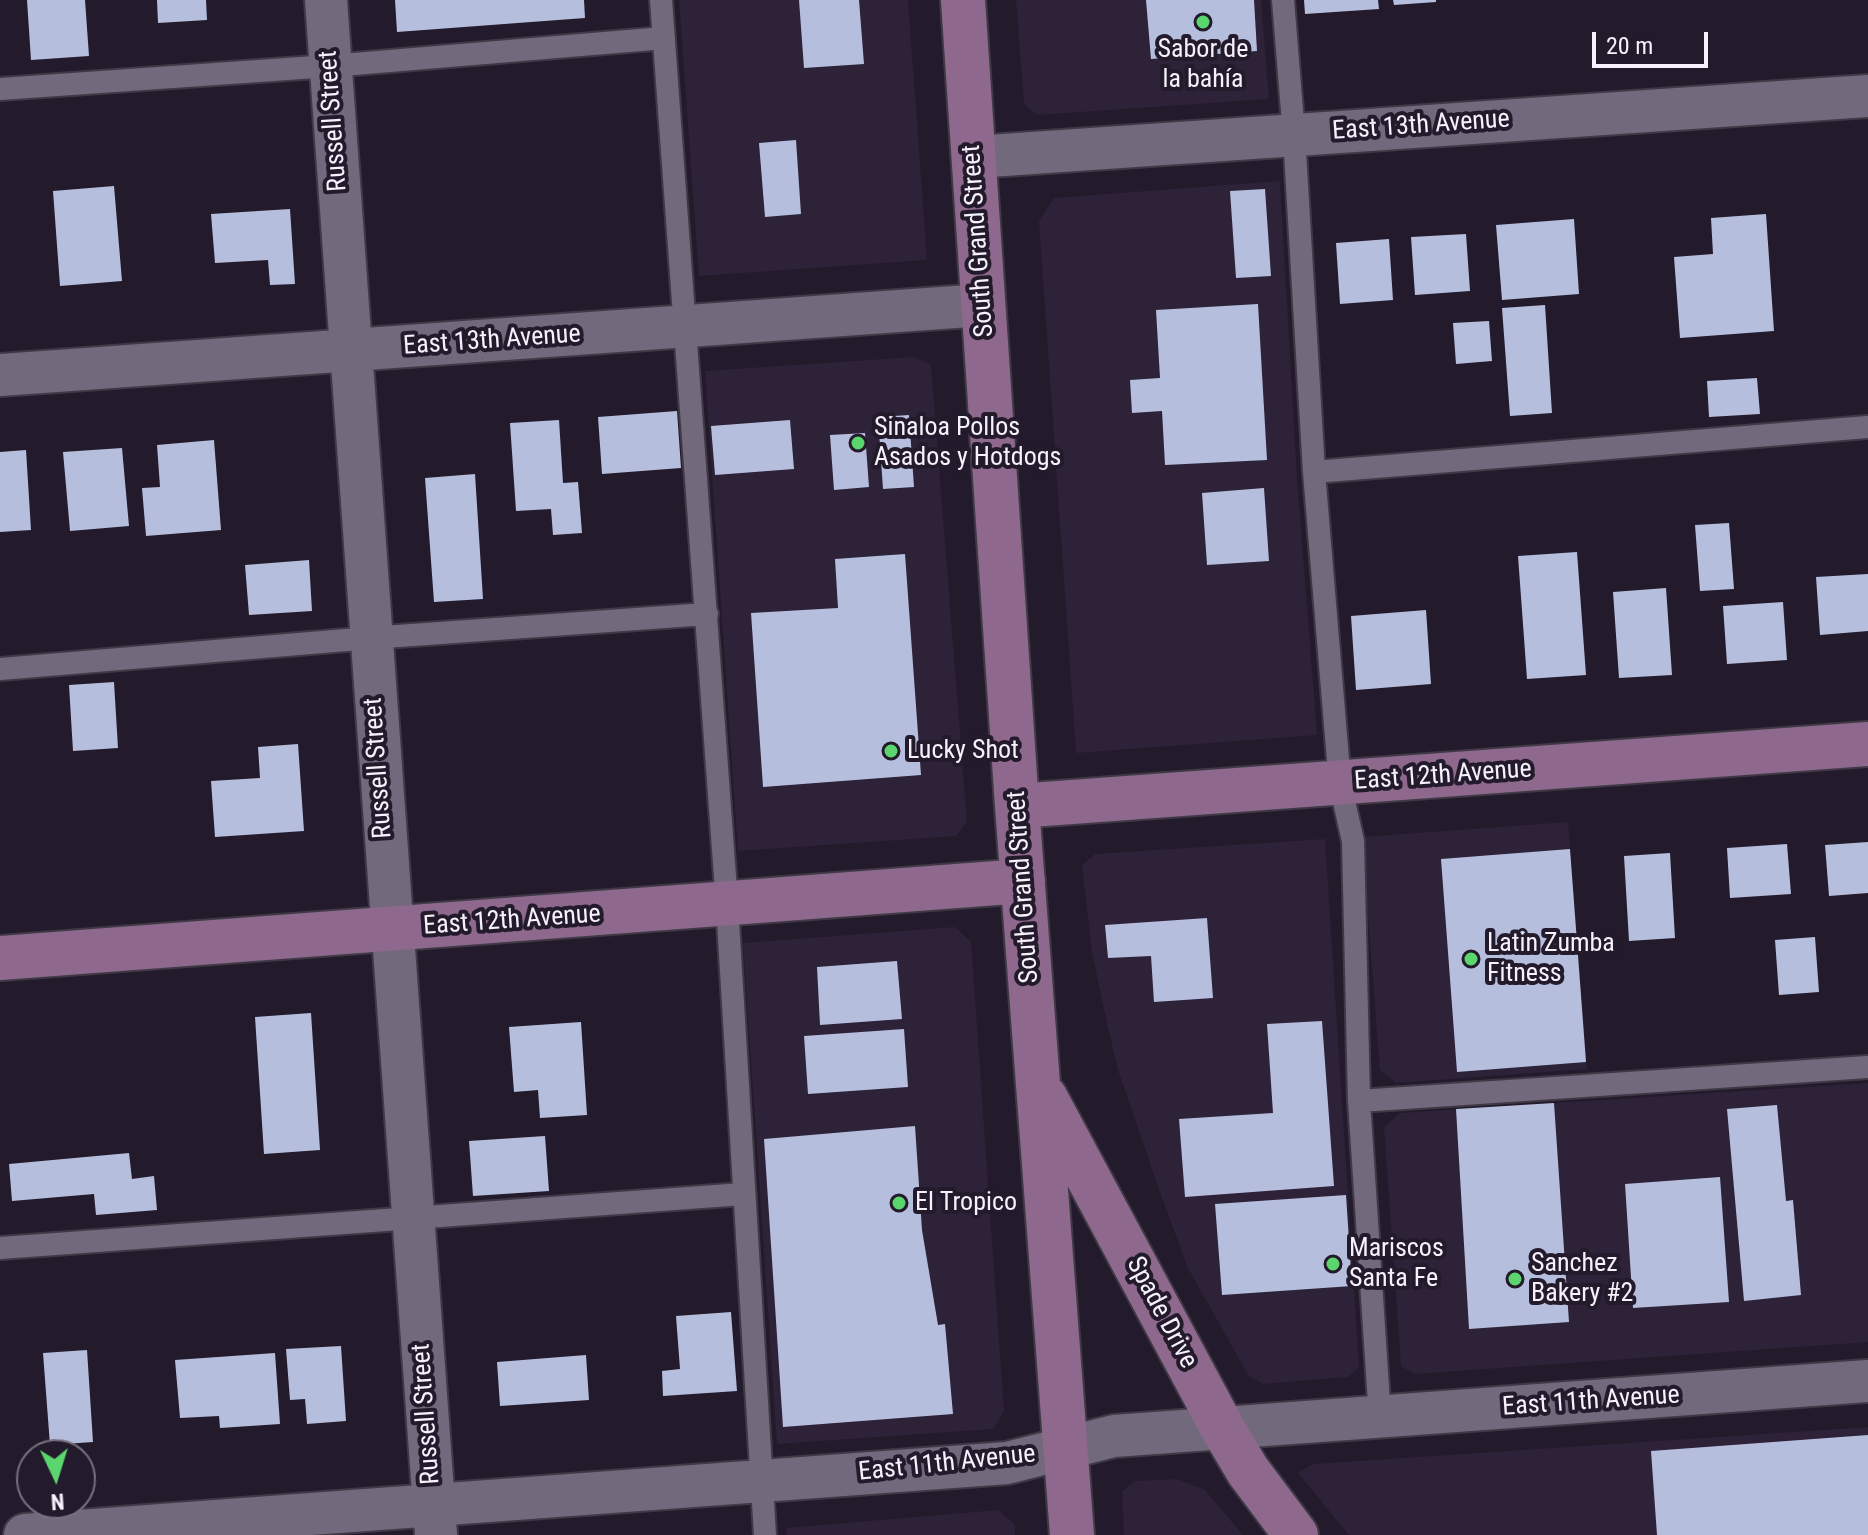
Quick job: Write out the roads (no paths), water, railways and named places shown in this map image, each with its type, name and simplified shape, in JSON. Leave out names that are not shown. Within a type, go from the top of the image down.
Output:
[{"type":"main road","name":"South Grand Street","points":[[963,0],[1017,806],[1072,1535]]},
{"type":"main road","name":"East 12th Avenue","points":[[1017,806],[1868,744]]},
{"type":"main road","name":"East 12th Avenue","points":[[0,958],[1023,881]]},
{"type":"main road","name":"Spade Drive","points":[[1038,1084],[1223,1429],[1248,1471],[1296,1535]]},
{"type":"street","name":"Russell Street","points":[[326,0],[435,1521]]},
{"type":"street","name":"East 13th Avenue","points":[[974,157],[1868,96]]},
{"type":"street","name":"East 13th Avenue","points":[[0,375],[983,305]]},
{"type":"street","name":"East 11th Avenue","points":[[25,1535],[435,1521],[762,1482],[1007,1463],[1114,1436],[1868,1381]]},
{"type":"lane","points":[[661,0],[727,904],[765,1535]]},
{"type":"lane","points":[[1283,0],[1314,472],[1340,784],[1353,841],[1359,1101],[1380,1418]]},
{"type":"lane","points":[[0,89],[664,38]]},
{"type":"lane","points":[[1314,472],[1868,427]]},
{"type":"lane","points":[[0,669],[707,614]]},
{"type":"lane","points":[[1359,1101],[1868,1067]]},
{"type":"lane","points":[[0,1248],[743,1194]]},
{"type":"place","name":"Sabor de la bahía","points":[[1203,22]]},
{"type":"place","name":"Sinaloa Pollos Asados y Hotdogs","points":[[858,443]]},
{"type":"place","name":"Lucky Shot","points":[[891,751]]},
{"type":"place","name":"Latin Zumba Fitness","points":[[1471,959]]},
{"type":"place","name":"El Tropico","points":[[899,1203]]},
{"type":"place","name":"Mariscos Santa Fe","points":[[1333,1264]]},
{"type":"place","name":"Sanchez Bakery #2","points":[[1515,1279]]}]
